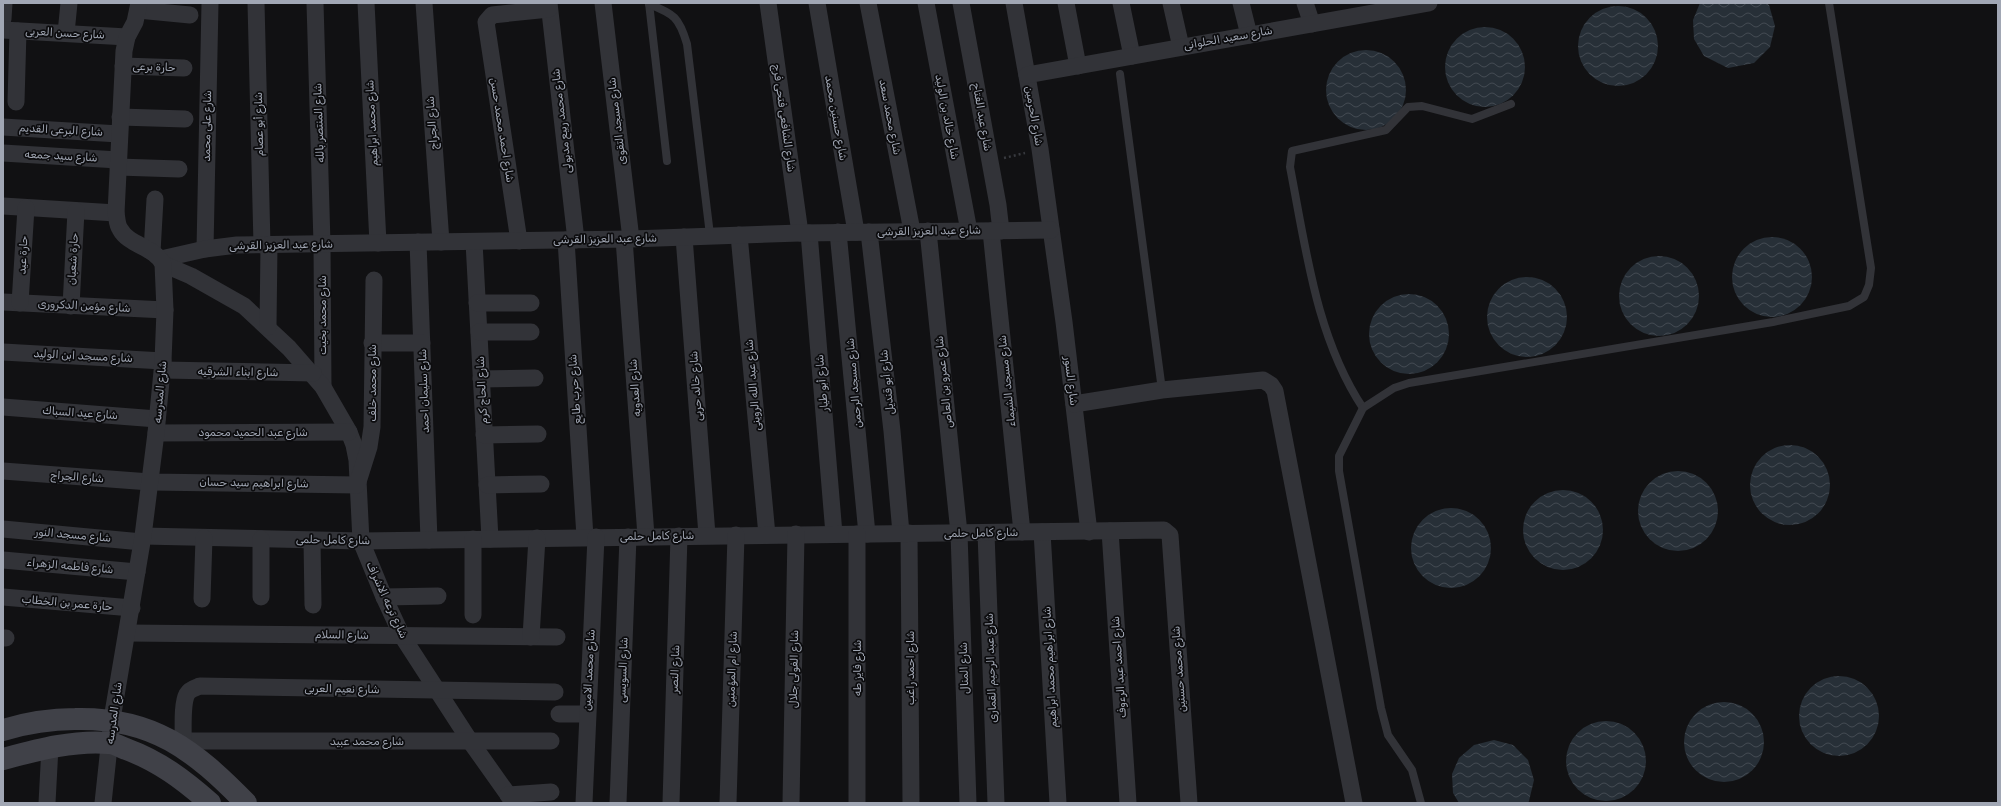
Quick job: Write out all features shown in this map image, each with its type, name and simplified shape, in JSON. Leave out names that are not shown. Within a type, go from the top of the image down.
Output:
[{"type":"street","points":[[3,19],[4,3]]},
{"type":"street","points":[[66,33],[69,3]]},
{"type":"street","name":"شارع على محمد","points":[[205,249],[210,3]]},
{"type":"street","name":"شارع أبو عصام","points":[[256,3],[268,327]]},
{"type":"street","name":"شارع المنتصر بالله","points":[[315,3],[322,244]]},
{"type":"street","name":"شارع محمد ابراهيم","points":[[366,3],[378,243]]},
{"type":"street","name":"شارع الجراج","points":[[424,3],[441,242]]},
{"type":"street","name":"شارع مسجد التقوى","points":[[603,3],[628,239]]},
{"type":"street","name":"شارع الشافعى فتحى فرج","points":[[768,3],[804,233]]},
{"type":"street","name":"شارع حسنين محمد","points":[[817,3],[862,232]]},
{"type":"street","name":"شارع محمد سعد","points":[[868,3],[920,231]]},
{"type":"street","name":"شارع خالد بن الوليد","points":[[926,3],[969,231]]},
{"type":"street","name":"شارع عبد الفتاح","points":[[961,3],[990,161],[996,231]]},
{"type":"street","name":"شارع الحرمين","points":[[1014,3],[1040,149],[1052,230]]},
{"type":"street","points":[[1066,3],[1078,66]]},
{"type":"street","points":[[1121,3],[1132,56]]},
{"type":"street","points":[[1171,3],[1181,47]]},
{"type":"street","points":[[1241,3],[1249,35]]},
{"type":"street","points":[[1306,3],[1312,24]]},
{"type":"street","name":"شارع سعيد الحلوانى","points":[[1027,75],[1312,24],[1374,8],[1429,3]]},
{"type":"street","points":[[497,12],[549,6]]},
{"type":"street","name":"شارع محمد ربيع مدبولى","points":[[549,6],[571,240]]},
{"type":"street","points":[[159,258],[128,238],[119,228],[116,214],[123,66],[127,37],[135,22],[139,7],[190,15]]},
{"type":"street","name":"شارع احمد محمد حسن","points":[[497,12],[486,26],[519,241]]},
{"type":"street","points":[[10,30],[16,102]]},
{"type":"street","name":"شارع حسن العربى","points":[[10,30],[127,37]]},
{"type":"street","name":"حارة برعى","points":[[123,66],[184,68]]},
{"type":"street","name":"شارع البرعى القديم","points":[[3,127],[120,125],[185,119]]},
{"type":"street","name":"شارع سيد جمعه","points":[[3,153],[179,169]]},
{"type":"street","name":"شارع المدرسه","points":[[104,803],[112,719],[143,539],[163,366],[165,310],[159,258],[155,199]]},
{"type":"street","points":[[3,206],[116,214]]},
{"type":"street","name":"حارة عيد","points":[[20,303],[26,208]]},
{"type":"street","name":"حارة شعبان","points":[[71,306],[76,211]]},
{"type":"street","name":"شارع عبد العزيز القرشى","points":[[159,258],[205,249],[237,245],[628,239],[710,235],[838,232],[1052,230]]},
{"type":"street","name":"شارع السور","points":[[1052,230],[1089,532]]},
{"type":"street","name":"شارع عمرو بن العاص","points":[[920,231],[959,533]]},
{"type":"street","name":"شارع مسجد الشيماء","points":[[996,231],[1022,532]]},
{"type":"street","name":"شارع مسجد الرحمن","points":[[838,232],[862,534]]},
{"type":"street","name":"شارع أبو قنديل","points":[[862,232],[892,431],[905,533]]},
{"type":"street","name":"شارع أبو طيار","points":[[804,233],[834,534]]},
{"type":"street","name":"شارع عبد الله الروينى","points":[[740,235],[767,535]]},
{"type":"street","name":"شارع خالد حربى","points":[[684,237],[707,535]]},
{"type":"street","name":"شارع العدويه","points":[[628,239],[646,536]]},
{"type":"street","name":"شارع حرب طايع","points":[[571,240],[590,537]]},
{"type":"street","name":"شارع سليمان احمد","points":[[418,242],[429,540]]},
{"type":"street","name":"شارع الحاج كرم","points":[[473,615],[487,484],[474,242]]},
{"type":"street","name":"شارع محمد بخيت","points":[[322,244],[323,387]]},
{"type":"street","name":"شارع ترعه الاشراف","points":[[159,258],[244,306],[268,327],[312,373],[323,387],[349,432],[354,444],[357,460],[357,485],[361,541],[384,597],[402,636],[470,741],[511,799]]},
{"type":"street","name":"شارع محمد خلف","points":[[357,485],[369,447],[372,427],[374,280]]},
{"type":"street","name":"شارع مؤمن الدكرورى","points":[[3,302],[165,310]]},
{"type":"street","points":[[477,303],[531,303]]},
{"type":"street","points":[[479,332],[531,332]]},
{"type":"street","points":[[372,343],[422,343]]},
{"type":"street","name":"شارع مسجد ابن الوليد","points":[[3,352],[163,366]]},
{"type":"street","name":"شارع ابناء الشرقيه","points":[[163,366],[312,373]]},
{"type":"street","points":[[481,380],[535,378]]},
{"type":"street","points":[[1074,404],[1162,390],[1263,380],[1271,385],[1275,391],[1354,803]]},
{"type":"street","name":"شارع عيد السباك","points":[[3,407],[157,426]]},
{"type":"street","name":"شارع عبد الحميد محمود","points":[[157,426],[349,432]]},
{"type":"street","points":[[484,435],[538,434]]},
{"type":"street","name":"شارع الجراج","points":[[3,471],[150,482]]},
{"type":"street","name":"شارع ابراهيم سيد حسان","points":[[150,482],[357,485]]},
{"type":"street","points":[[487,484],[541,484]]},
{"type":"street","name":"شارع مسجد النور","points":[[3,529],[143,539]]},
{"type":"street","name":"شارع كامل حلمى","points":[[143,539],[204,538],[361,541],[707,535],[1089,532],[1160,530],[1168,532],[1170,535]]},
{"type":"street","name":"شارع احمد عبد الرءوف","points":[[1110,531],[1128,803]]},
{"type":"street","name":"شارع ابراهيم محمد ابراهيم","points":[[1042,532],[1058,803]]},
{"type":"street","name":"شارع احمد راغب","points":[[905,533],[911,803]]},
{"type":"street","name":"شارع المنال","points":[[959,533],[968,803]]},
{"type":"street","name":"شارع عبد الرحيم القمارى","points":[[986,533],[996,803]]},
{"type":"street","name":"شارع الفولى جلال","points":[[791,803],[796,534]]},
{"type":"street","name":"شارع فايز طه","points":[[857,803],[862,534]]},
{"type":"street","name":"شارع ام المؤمنين","points":[[728,803],[736,535]]},
{"type":"street","name":"شارع محمد حسنين","points":[[1170,535],[1189,803]]},
{"type":"street","name":"شارع النصر","points":[[671,803],[679,536]]},
{"type":"street","name":"شارع محمد الامين","points":[[584,803],[590,537]]},
{"type":"street","name":"شارع السويسى","points":[[618,803],[628,537]]},
{"type":"street","points":[[202,599],[204,538]]},
{"type":"street","points":[[531,637],[537,538]]},
{"type":"street","points":[[261,539],[261,597]]},
{"type":"street","points":[[312,540],[313,605]]},
{"type":"street","name":"شارع فاطمه الزهراء","points":[[3,560],[138,572]]},
{"type":"street","points":[[384,597],[438,596]]},
{"type":"street","name":"حارة عمر بن الخطاب","points":[[3,597],[132,608]]},
{"type":"street","name":"شارع السلام","points":[[127,633],[557,637]]},
{"type":"street","name":"شارع نعيم العربى","points":[[183,745],[184,701],[188,693],[194,688],[200,686],[554,692]]},
{"type":"street","points":[[559,714],[587,714]]},
{"type":"street","points":[[3,730],[19,725],[55,719],[112,719],[140,726],[183,745],[246,803]]},
{"type":"street","name":"شارع محمد عبيد","points":[[183,745],[551,741]]},
{"type":"street","points":[[3,759],[50,747],[110,743],[156,761],[185,781],[210,803]]},
{"type":"street","points":[[48,803],[50,747]]},
{"type":"street","points":[[511,799],[550,792]]},
{"type":"lane","points":[[667,161],[649,3],[670,12],[678,21],[687,44],[710,235]]},
{"type":"lane","points":[[1421,803],[1412,770],[1388,735],[1381,708],[1339,471],[1340,456],[1363,408],[1394,388],[1409,383],[1773,322],[1849,306],[1864,298],[1870,285],[1871,268],[1829,3]]},
{"type":"lane","points":[[1120,74],[1162,390]]},
{"type":"lane","points":[[1363,408],[1352,392],[1330,342],[1316,298],[1290,167],[1292,152],[1386,130],[1408,107],[1422,106],[1472,119],[1511,104]]},
{"type":"path","points":[[990,161],[1040,149]]},
{"type":"water","points":[[1700,3],[1766,3],[1769,5],[1775,26],[1770,47],[1754,63],[1728,68],[1704,56],[1694,39],[1693,20]]},
{"type":"water","points":[[1610,6],[1626,6],[1647,17],[1658,38],[1658,54],[1647,75],[1626,86],[1610,86],[1596,80],[1589,75],[1584,68],[1578,54],[1578,38],[1584,24],[1589,17],[1596,12]]},
{"type":"water","points":[[1477,27],[1493,27],[1514,38],[1525,59],[1525,75],[1514,96],[1493,107],[1477,107],[1463,101],[1456,96],[1451,89],[1445,75],[1445,59],[1451,45],[1456,38],[1463,33]]},
{"type":"water","points":[[1358,50],[1374,50],[1395,61],[1406,82],[1406,98],[1395,119],[1374,130],[1358,130],[1344,124],[1337,119],[1332,112],[1326,98],[1326,82],[1332,68],[1337,61],[1344,56]]},
{"type":"water","points":[[1764,237],[1780,237],[1801,248],[1812,269],[1812,285],[1801,306],[1780,317],[1764,317],[1750,311],[1743,306],[1738,299],[1732,285],[1732,269],[1738,255],[1743,248],[1750,243]]},
{"type":"water","points":[[1651,256],[1667,256],[1688,267],[1699,288],[1699,304],[1688,325],[1667,336],[1651,336],[1637,330],[1630,325],[1625,318],[1619,304],[1619,288],[1625,274],[1630,267],[1637,262]]},
{"type":"water","points":[[1519,277],[1535,277],[1556,288],[1567,309],[1567,325],[1556,346],[1535,357],[1519,357],[1505,351],[1498,346],[1493,339],[1487,325],[1487,309],[1493,295],[1498,288],[1505,283]]},
{"type":"water","points":[[1401,294],[1417,294],[1438,305],[1449,326],[1449,342],[1438,363],[1417,374],[1401,374],[1387,368],[1380,363],[1375,356],[1369,342],[1369,326],[1375,312],[1380,305],[1387,300]]},
{"type":"water","points":[[1782,445],[1798,445],[1819,456],[1830,477],[1830,493],[1819,514],[1798,525],[1782,525],[1768,519],[1761,514],[1756,507],[1750,493],[1750,477],[1756,463],[1761,456],[1768,451]]},
{"type":"water","points":[[1670,471],[1686,471],[1707,482],[1718,503],[1718,519],[1707,540],[1686,551],[1670,551],[1656,545],[1649,540],[1644,533],[1638,519],[1638,503],[1644,489],[1649,482],[1656,477]]},
{"type":"water","points":[[1555,490],[1571,490],[1592,501],[1603,522],[1603,538],[1592,559],[1571,570],[1555,570],[1541,564],[1534,559],[1529,552],[1523,538],[1523,522],[1529,508],[1534,501],[1541,496]]},
{"type":"water","points":[[1443,508],[1459,508],[1480,519],[1491,540],[1491,556],[1480,577],[1459,588],[1443,588],[1429,582],[1422,577],[1417,570],[1411,556],[1411,540],[1417,526],[1422,519],[1429,514]]},
{"type":"water","points":[[1831,676],[1847,676],[1861,682],[1873,694],[1879,708],[1879,724],[1873,738],[1861,750],[1847,756],[1831,756],[1817,750],[1805,738],[1799,724],[1799,708],[1805,694],[1817,682]]},
{"type":"water","points":[[1716,702],[1732,702],[1753,713],[1764,734],[1764,750],[1753,771],[1732,782],[1716,782],[1702,776],[1695,771],[1690,764],[1684,750],[1684,734],[1690,720],[1695,713],[1702,708]]},
{"type":"water","points":[[1598,721],[1614,721],[1635,732],[1646,753],[1646,769],[1635,790],[1614,801],[1598,801],[1584,795],[1577,790],[1572,783],[1566,769],[1566,753],[1572,739],[1577,732],[1584,727]]},
{"type":"water","points":[[1494,740],[1513,745],[1528,760],[1534,780],[1528,803],[1459,803],[1453,793],[1452,774],[1459,758],[1474,745]]}]
